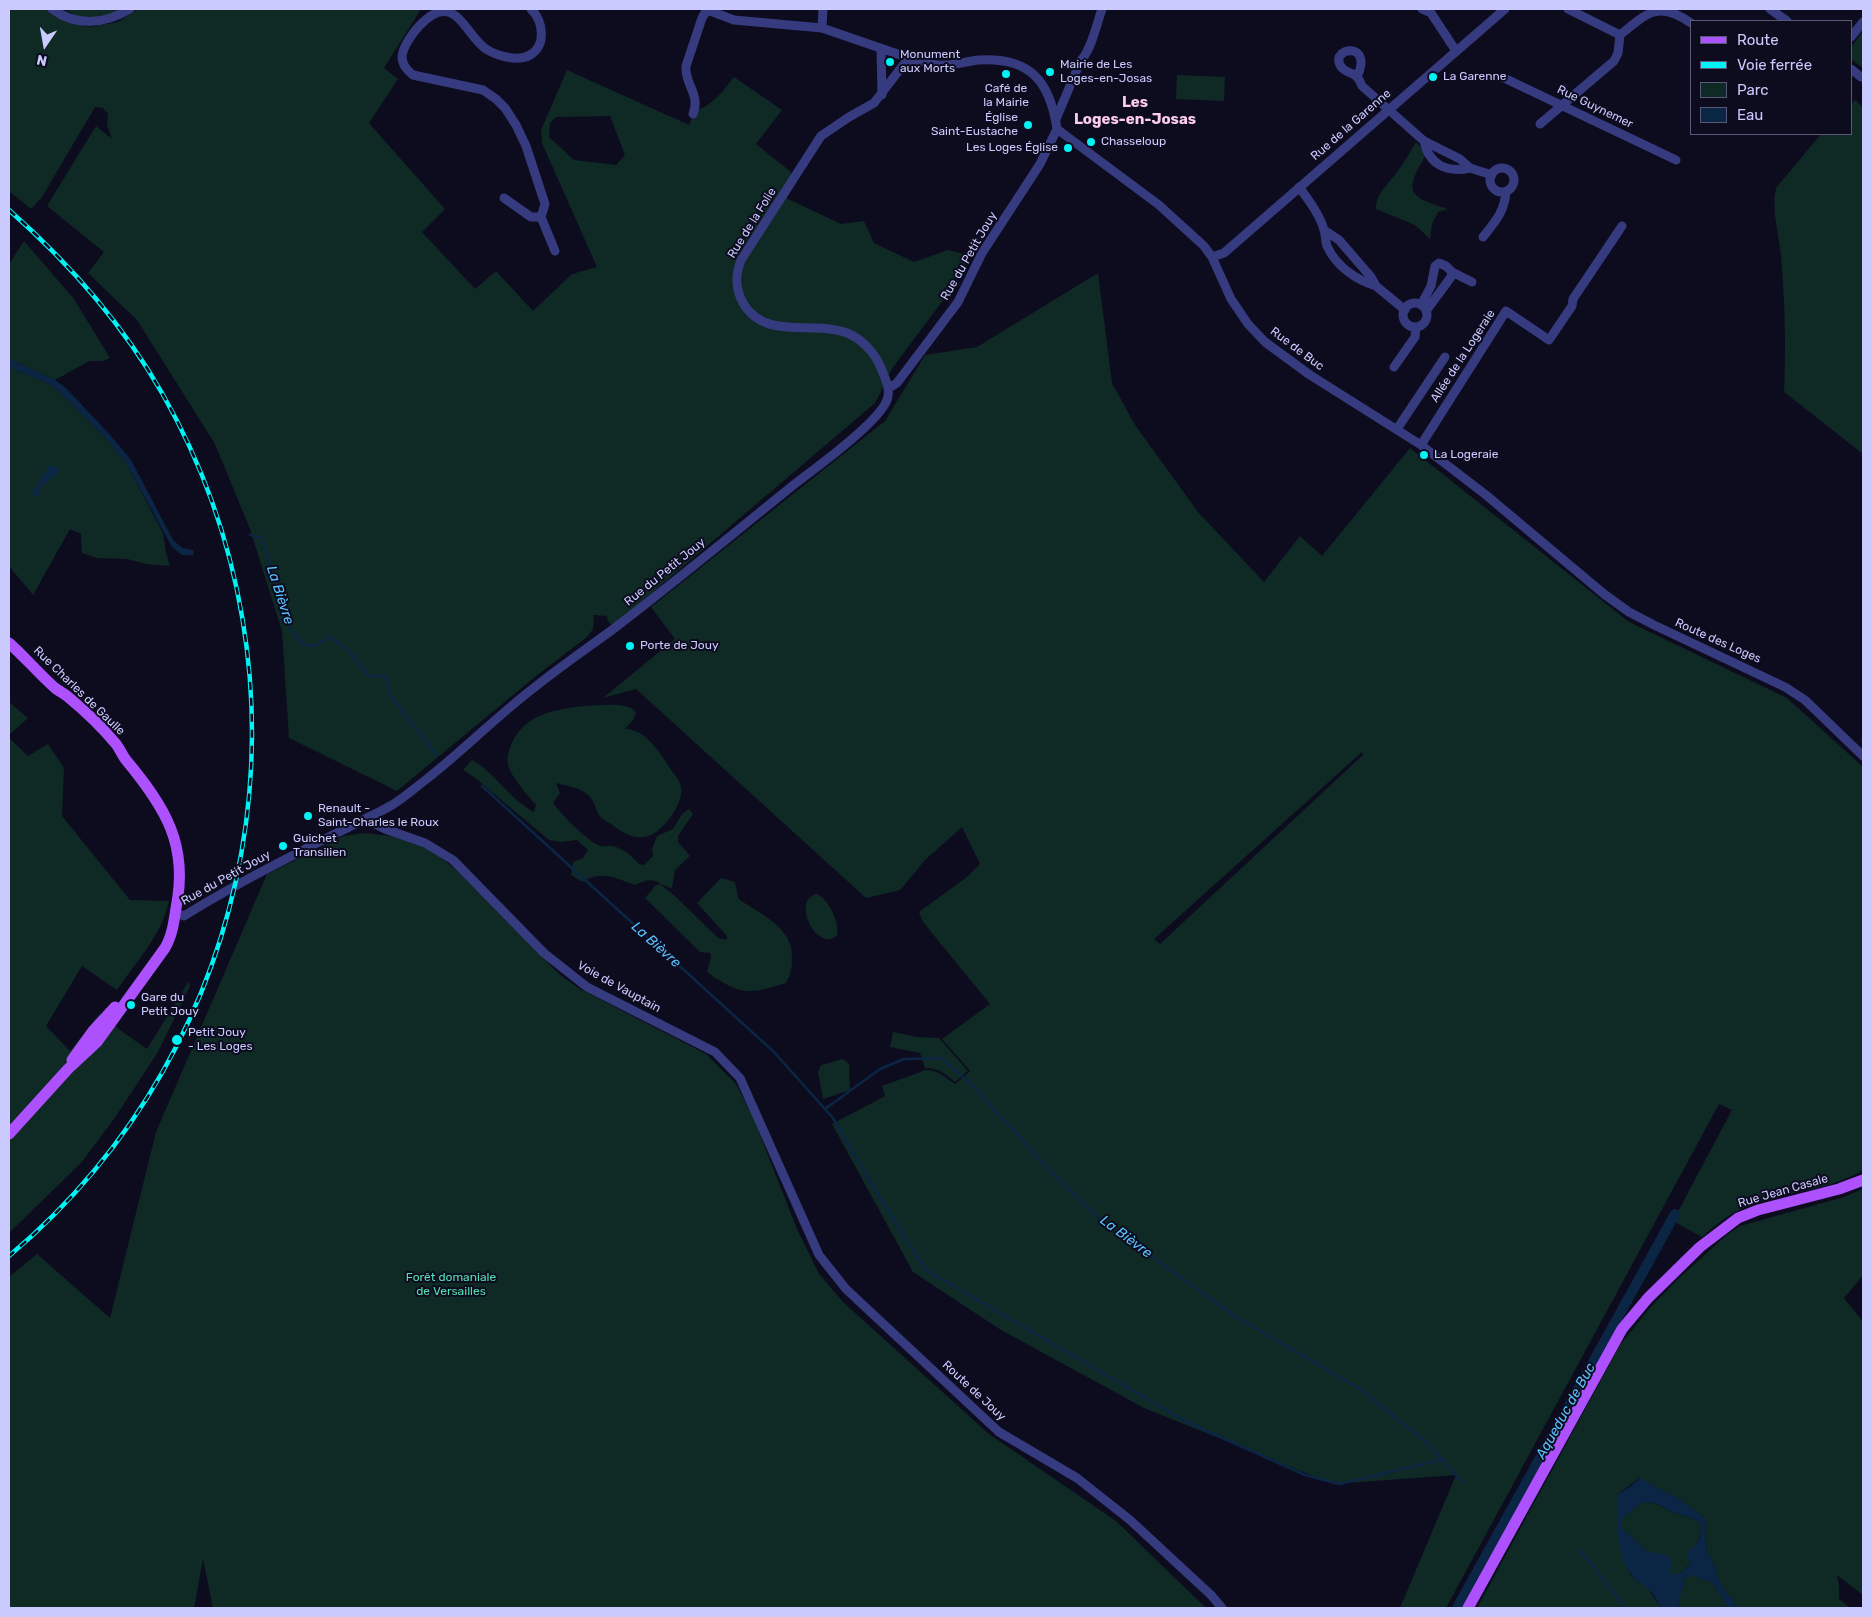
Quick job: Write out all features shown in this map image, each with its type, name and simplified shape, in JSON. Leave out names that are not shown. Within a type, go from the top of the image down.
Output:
[{"type":"main road","name":"Rue Charles de Gaulle","points":[[9,643],[27,662],[57,690],[68,696],[101,729],[116,745],[157,799],[169,822],[176,848],[179,884],[172,935],[168,942],[97,1042],[68,1069],[9,1134]]},
{"type":"main road","name":"Rue Jean Casale","points":[[1468,1608],[1622,1329],[1648,1298],[1700,1247],[1738,1218],[1758,1210],[1839,1189],[1863,1180]]},
{"type":"street","points":[[52,9],[74,19],[98,22],[120,15],[130,9]]},
{"type":"street","points":[[531,9],[538,18],[542,34],[539,44],[530,55],[514,58],[486,49],[476,40],[458,17],[447,11],[435,13],[423,21],[416,30],[402,57],[407,70],[414,75],[483,90],[505,108],[516,126],[528,155],[544,204],[541,216],[555,251]]},
{"type":"street","points":[[693,114],[696,99],[686,68],[706,9],[734,20],[822,28],[918,62],[944,66],[979,60],[1000,61],[1020,65],[1029,70],[1043,85],[1052,103],[1057,129]]},
{"type":"street","points":[[822,28],[823,9]]},
{"type":"street","points":[[1056,119],[1081,60],[1085,56],[1094,36],[1094,29],[1102,9]]},
{"type":"street","points":[[1422,9],[1432,11],[1456,51]]},
{"type":"street","name":"Rue de la Garenne","points":[[1212,257],[1224,253],[1388,108],[1504,9]]},
{"type":"street","points":[[1568,9],[1620,35]]},
{"type":"street","points":[[1770,9],[1786,20]]},
{"type":"street","points":[[1540,124],[1614,61],[1618,54],[1620,35],[1644,15],[1658,10],[1668,10],[1690,22]]},
{"type":"street","points":[[1852,36],[1863,22]]},
{"type":"street","points":[[881,49],[882,95]]},
{"type":"street","name":"Rue de la Folie","points":[[889,388],[880,364],[872,352],[861,342],[849,334],[835,329],[790,328],[764,322],[746,308],[740,297],[736,279],[741,260],[821,136],[874,103],[904,64],[907,62],[918,62]]},
{"type":"street","points":[[1852,70],[1861,77]]},
{"type":"street","points":[[1357,77],[1362,86],[1424,141],[1460,159],[1470,168],[1492,175]]},
{"type":"street","name":"Rue Guynemer","points":[[1502,77],[1676,160]]},
{"type":"street","name":"Rue du Petit Jouy","points":[[176,912],[184,916],[275,865],[392,805],[409,793],[450,761],[533,688],[613,629],[828,458],[877,415],[886,402],[889,388],[897,383],[958,302],[982,253],[1040,164],[1057,129]]},
{"type":"street","name":"Rue de Buc","points":[[1057,129],[1159,205],[1204,246],[1212,257],[1231,299],[1248,324],[1265,342],[1310,375],[1420,445],[1486,495],[1558,555]]},
{"type":"street","points":[[1424,141],[1426,152],[1434,162],[1445,168],[1458,171],[1470,168]]},
{"type":"street","points":[[1501,168],[1511,172],[1514,183],[1509,190],[1498,191],[1492,186],[1492,175],[1501,168]]},
{"type":"street","points":[[1299,187],[1309,201],[1324,230],[1326,244],[1334,259],[1350,274],[1365,283],[1376,286]]},
{"type":"street","points":[[1483,236],[1499,218],[1506,191]]},
{"type":"street","points":[[504,198],[531,217],[541,216]]},
{"type":"street","name":"Allée de la Logeraie","points":[[1420,445],[1506,311],[1549,340],[1572,306],[1573,299],[1622,226]]},
{"type":"street","points":[[1324,230],[1339,240],[1371,277],[1376,286],[1405,310]]},
{"type":"street","points":[[1424,308],[1410,304],[1405,310],[1404,320],[1409,325],[1416,327],[1425,322],[1424,308],[1435,266],[1439,263],[1472,282]]},
{"type":"street","points":[[1424,308],[1451,277],[1452,272]]},
{"type":"street","points":[[1394,367],[1415,337],[1416,327]]},
{"type":"street","points":[[1398,430],[1445,357]]},
{"type":"street","name":"Route des Loges","points":[[1558,555],[1604,594],[1647,622],[1785,687],[1805,700],[1863,756]]},
{"type":"street","name":"Voie de Vauptain","points":[[368,817],[371,822],[425,843],[453,860],[544,953],[587,986],[715,1052],[740,1078],[769,1140]]},
{"type":"street","name":"Route de Jouy","points":[[769,1140],[819,1255],[846,1289],[999,1432],[1077,1478],[1130,1520],[1211,1595],[1222,1608]]},
{"type":"green space","points":[[9,9],[45,9],[69,22],[90,27],[118,22],[138,9],[421,9],[384,68],[398,79],[369,123],[445,209],[422,232],[475,289],[496,271],[533,311],[572,274],[597,267],[542,143],[541,130],[567,70],[689,125],[695,111],[712,101],[734,77],[782,110],[756,144],[791,172],[786,198],[841,224],[864,221],[874,243],[914,262],[948,250],[972,256],[947,295],[893,367],[875,403],[613,626],[608,621],[607,616],[594,615],[593,629],[587,637],[536,676],[397,791],[289,738],[282,631],[250,529],[215,444],[137,320],[88,273],[104,252],[47,206],[96,126],[112,139],[107,125],[108,114],[103,108],[95,107],[42,197],[31,209],[9,191]],"holes":[[[610,116],[625,155],[616,165],[574,160],[549,137],[550,123],[556,117]]]},
{"type":"green space","points":[[64,9],[121,9],[106,16],[83,18]]},
{"type":"green space","points":[[1863,31],[1863,68],[1852,60],[1852,46]]},
{"type":"green space","points":[[1177,75],[1225,77],[1224,101],[1176,99]]},
{"type":"green space","points":[[1855,100],[1863,107],[1863,454],[1784,392],[1785,341],[1783,291],[1781,257],[1774,205],[1776,188],[1820,135],[1852,135],[1852,103]]},
{"type":"green space","points":[[1416,142],[1426,155],[1414,177],[1413,191],[1424,200],[1448,209],[1438,212],[1432,224],[1430,239],[1415,225],[1376,209],[1380,194],[1400,169]]},
{"type":"green space","points":[[24,241],[74,299],[110,358],[103,361],[89,361],[55,380],[9,359],[9,264]]},
{"type":"green space","points":[[1098,273],[1112,383],[1135,425],[1198,512],[1264,582],[1300,536],[1322,556],[1410,448],[1629,622],[1787,698],[1863,767],[1863,1170],[1849,1178],[1817,1188],[1753,1204],[1729,1216],[1702,1237],[1673,1221],[1732,1110],[1719,1104],[1446,1608],[1400,1608],[1456,1475],[1333,1484],[1144,1408],[1001,1330],[913,1272],[832,1124],[885,1096],[882,1086],[926,1070],[938,1073],[955,1084],[970,1071],[942,1039],[990,1004],[923,922],[919,912],[967,877],[980,864],[962,827],[926,859],[900,890],[866,898],[636,689],[603,698],[675,639],[651,607],[885,421],[925,355],[977,347]],"holes":[[[1362,752],[1363,755],[1160,944],[1154,939]]]},
{"type":"green space","points":[[9,367],[49,384],[105,437],[126,463],[163,533],[170,566],[146,564],[127,559],[97,558],[82,553],[81,534],[70,529],[33,595],[9,566]]},
{"type":"green space","points":[[9,702],[28,718],[9,735]]},
{"type":"green space","points":[[619,705],[626,706],[636,712],[633,720],[625,729],[640,733],[653,744],[680,783],[680,800],[673,814],[658,831],[641,837],[626,834],[603,819],[590,797],[577,788],[556,783],[560,793],[553,803],[590,840],[601,846],[621,849],[639,864],[644,865],[653,856],[652,849],[657,836],[673,829],[682,814],[689,809],[693,814],[678,836],[678,842],[690,856],[675,870],[672,888],[651,880],[635,885],[608,876],[596,876],[582,882],[571,875],[573,862],[583,858],[588,850],[577,840],[561,842],[549,840],[474,777],[463,770],[472,760],[481,765],[518,801],[534,812],[536,805],[517,782],[509,768],[508,756],[511,745],[524,726],[532,720],[552,711],[585,706]]},
{"type":"green space","points":[[9,738],[28,756],[48,744],[64,768],[62,816],[130,900],[169,901],[161,925],[154,937],[117,990],[82,966],[46,1026],[70,1051],[100,1013],[147,1049],[189,981],[190,986],[158,1052],[114,1119],[81,1163],[9,1233]]},
{"type":"green space","name":"Forêt domaniale de Versailles","points":[[363,833],[391,836],[415,843],[434,852],[457,871],[560,975],[580,989],[706,1054],[736,1084],[753,1117],[797,1229],[819,1274],[843,1302],[989,1434],[1116,1521],[1206,1608],[213,1608],[203,1559],[194,1608],[9,1608],[9,1277],[37,1254],[110,1318],[156,1132],[267,874],[344,836]]},
{"type":"green space","points":[[721,878],[735,882],[740,900],[775,923],[787,938],[791,947],[792,961],[786,983],[763,990],[745,991],[736,989],[718,980],[707,972],[711,957],[710,953],[700,952],[645,898],[655,886],[660,884],[718,938],[726,940],[727,936],[697,903]]},
{"type":"green space","points":[[816,894],[829,905],[837,924],[837,935],[830,939],[822,938],[816,932],[810,925],[806,915],[806,906],[809,899]]},
{"type":"green space","points":[[893,1032],[917,1037],[939,1038],[968,1071],[955,1082],[938,1070],[925,1068],[920,1053],[890,1047]]},
{"type":"green space","points":[[843,1059],[849,1064],[850,1090],[823,1099],[818,1072],[821,1065]]},
{"type":"green space","points":[[1863,1189],[1863,1275],[1844,1298],[1863,1322],[1863,1595],[1837,1575],[1839,1599],[1850,1608],[1736,1608],[1733,1599],[1726,1593],[1718,1579],[1707,1551],[1704,1517],[1676,1497],[1641,1477],[1618,1494],[1620,1548],[1631,1576],[1648,1588],[1661,1608],[1477,1608],[1620,1345],[1649,1309],[1679,1278],[1728,1234],[1740,1226],[1844,1197]]},
{"type":"green space","points":[[1646,1502],[1691,1518],[1701,1525],[1698,1542],[1687,1556],[1691,1563],[1682,1572],[1673,1576],[1622,1528],[1622,1519],[1637,1506]]},
{"type":"green space","points":[[1692,1575],[1713,1583],[1728,1608],[1679,1608],[1683,1579]]},
{"type":"water","points":[[9,359],[55,380],[66,388],[131,460],[173,540],[182,548],[193,550],[194,555],[182,555],[172,547],[126,463],[105,437],[49,384],[9,367]]},
{"type":"water","points":[[50,465],[56,467],[59,471],[41,486],[39,496],[35,496],[32,492]]},
{"type":"water","points":[[1641,1477],[1676,1497],[1704,1517],[1707,1551],[1718,1579],[1726,1593],[1733,1599],[1736,1608],[1728,1608],[1713,1583],[1692,1575],[1683,1579],[1679,1608],[1661,1608],[1652,1593],[1633,1577],[1623,1559],[1618,1537],[1618,1494],[1630,1487]],"holes":[[[1646,1502],[1691,1518],[1701,1525],[1699,1540],[1688,1551],[1687,1556],[1691,1564],[1682,1572],[1673,1575],[1669,1571],[1671,1563],[1667,1555],[1648,1552],[1622,1528],[1622,1519],[1637,1506]]]},
{"type":"waterway","name":"La Bièvre","points":[[250,535],[262,538],[288,626],[304,645],[315,646],[329,636],[349,651],[369,676],[385,676],[391,696],[437,756]]},
{"type":"waterway","name":"La Bièvre","points":[[482,786],[774,1052],[833,1118],[883,1203],[926,1270],[1185,1421],[1305,1475],[1339,1484],[1444,1459]]},
{"type":"waterway","name":"La Bièvre","points":[[825,1109],[880,1069],[904,1059],[941,1058],[974,1087],[1050,1171],[1101,1220],[1233,1315],[1360,1389],[1426,1442],[1462,1482]]},
{"type":"waterway","name":"Aqueduc de Buc","points":[[1457,1608],[1675,1214]]},
{"type":"waterway","name":"La Bièvre","points":[[1578,1550],[1626,1608]]},
{"type":"railway","points":[[9,210],[53,251],[93,295],[130,342],[162,393],[213,504],[242,619],[252,736],[242,852],[212,965],[163,1072],[95,1170],[9,1256]]},
{"type":"place","name":"Monument aux Morts","points":[[890,62]]},
{"type":"place","name":"Mairie de Les Loges-en-Josas","points":[[1050,72]]},
{"type":"place","name":"Café de la Mairie","points":[[1006,74]]},
{"type":"place","name":"La Garenne","points":[[1433,77]]},
{"type":"place","name":"Église Saint-Eustache","points":[[1028,125]]},
{"type":"place","name":"Chasseloup","points":[[1091,142]]},
{"type":"place","name":"Les Loges Église","points":[[1068,148]]},
{"type":"place","name":"La Logeraie","points":[[1424,455]]},
{"type":"place","name":"Porte de Jouy","points":[[630,646]]},
{"type":"place","name":"Renault - Saint-Charles le Roux","points":[[308,816]]},
{"type":"place","name":"Guichet Transilien","points":[[283,846]]},
{"type":"place","name":"Gare du Petit Jouy","points":[[131,1005]]},
{"type":"place","name":"Petit Jouy - Les Loges","points":[[177,1040]]},
{"type":"district","name":"Les Loges-en-Josas","points":[[1135,112]]}]
